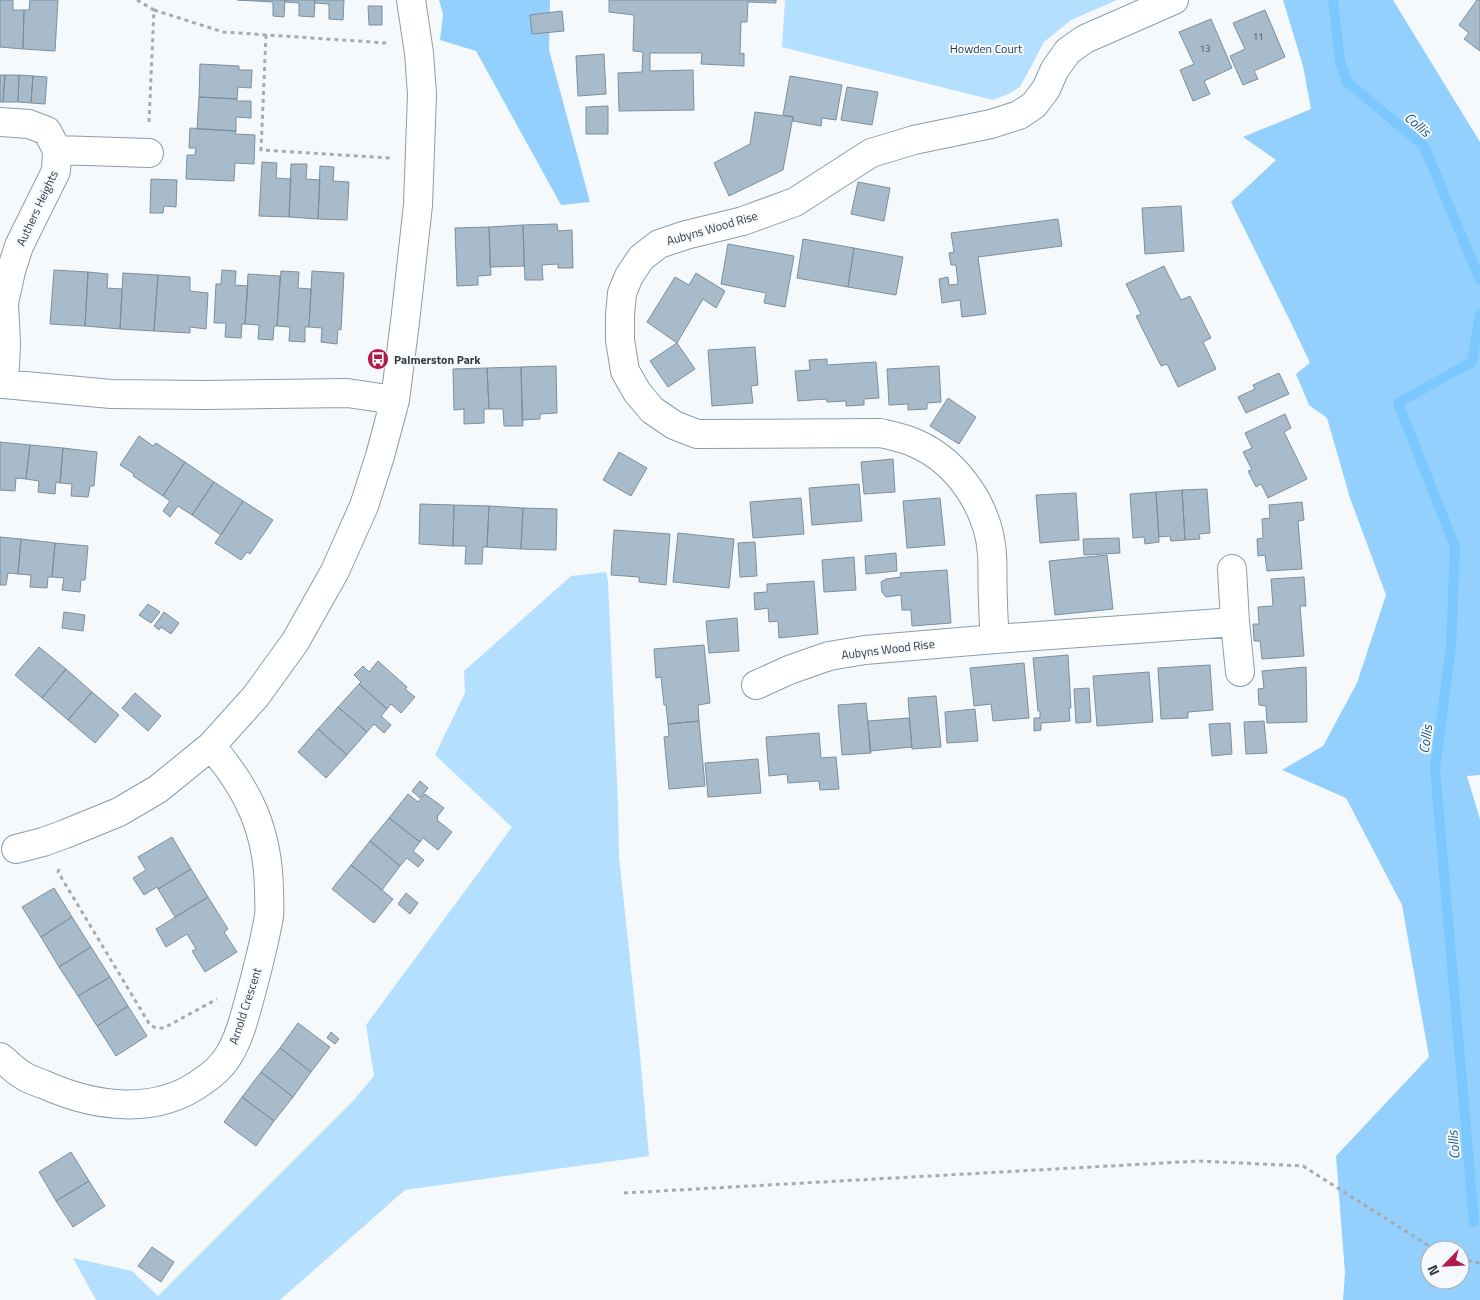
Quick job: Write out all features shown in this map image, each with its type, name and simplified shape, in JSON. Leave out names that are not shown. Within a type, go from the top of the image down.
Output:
[{"type":"street","points":[[16,849],[65,834],[119,812],[158,789],[211,746],[256,696],[295,642],[335,571],[364,506],[395,400],[417,214],[422,94],[411,0]]},
{"type":"street","name":"Aubyns Wood Rise","points":[[995,638],[992,553],[985,519],[974,497],[947,464],[918,444],[900,437],[880,433],[697,434],[674,425],[652,410],[637,392],[625,371],[620,340],[622,293],[629,276],[641,258],[659,244],[686,235],[743,221],[795,202],[871,153],[914,140],[991,124],[1019,115],[1034,105],[1046,89],[1055,69],[1068,50],[1085,39],[1174,0]]},
{"type":"street","points":[[0,122],[29,124],[47,131],[57,150],[149,153]]},
{"type":"street","name":"Authers Heights","points":[[57,150],[56,171],[18,246],[11,271],[4,304],[6,345],[2,384],[111,394],[347,393],[395,400]]},
{"type":"street","points":[[1232,569],[1240,672]]},
{"type":"street","name":"Aubyns Wood Rise","points":[[756,685],[789,670],[829,656],[866,650],[995,638],[1235,622]]},
{"type":"street","name":"Arnold Crescent","points":[[0,1057],[23,1076],[58,1091],[112,1105],[146,1104],[165,1101],[192,1089],[212,1074],[227,1058],[239,1033],[260,958],[269,914],[269,873],[263,838],[255,813],[241,786],[211,746]]},
{"type":"path","points":[[137,0],[154,10],[223,32],[387,43],[417,41]]},
{"type":"path","points":[[149,153],[154,10]]},
{"type":"path","points":[[266,34],[261,150],[419,160]]},
{"type":"path","points":[[65,834],[58,872],[150,1025],[156,1028],[164,1028],[226,994],[250,998]]},
{"type":"path","points":[[624,1193],[1199,1160],[1303,1166],[1420,1240]]},
{"type":"green space","name":"Howden Court","points":[[785,0],[1117,0],[1071,20],[1044,42],[1020,87],[993,100],[782,47]]},
{"type":"green space","points":[[606,572],[608,581],[619,857],[649,1156],[405,1190],[280,1300],[96,1300],[73,1258],[132,1271],[158,1296],[353,1101],[374,1076],[366,1025],[512,827],[435,755],[465,693],[464,671],[571,576]]},
{"type":"shaded area","points":[[439,0],[550,0],[549,50],[590,202],[561,205],[476,51],[440,40],[443,14]]},
{"type":"shaded area","points":[[1283,0],[1393,0],[1480,142],[1480,775],[1467,776],[1480,819],[1480,1300],[1343,1300],[1345,1273],[1336,1156],[1429,1057],[1402,905],[1346,798],[1282,770],[1323,746],[1357,683],[1386,595],[1350,498],[1327,418],[1309,405],[1296,374],[1310,363],[1231,202],[1276,160],[1243,137],[1311,109],[1303,66]]},
{"type":"building","points":[[0,0],[13,0],[13,10],[24,10],[23,49],[0,47]]},
{"type":"building","points":[[30,0],[58,0],[55,51],[23,49],[24,10],[29,10]]},
{"type":"building","points":[[237,0],[285,0],[284,17],[273,16],[273,2]]},
{"type":"building","points":[[285,0],[315,0],[314,17],[299,16],[299,3],[285,2]]},
{"type":"building","points":[[315,0],[344,0],[343,20],[329,19],[329,4],[315,3]]},
{"type":"building","points":[[609,0],[776,0],[776,3],[748,2],[747,22],[741,22],[740,54],[744,53],[744,66],[701,64],[702,53],[650,53],[650,71],[693,70],[694,110],[619,111],[618,73],[642,72],[643,52],[633,51],[634,15],[609,12]]},
{"type":"building","points":[[1477,0],[1480,0],[1480,51],[1464,39],[1469,33],[1459,25]]},
{"type":"building","points":[[368,6],[382,6],[382,25],[369,25]]},
{"type":"building","points":[[1265,10],[1285,57],[1254,71],[1258,79],[1243,85],[1230,56],[1245,49],[1233,23]]},
{"type":"building","points":[[562,11],[564,31],[532,34],[530,15]]},
{"type":"building","points":[[1211,19],[1232,68],[1204,81],[1210,94],[1193,101],[1180,70],[1194,64],[1179,32]]},
{"type":"building","points":[[604,54],[606,94],[578,96],[576,56]]},
{"type":"building","points":[[200,64],[239,66],[239,70],[252,70],[251,88],[238,87],[237,99],[199,97]]},
{"type":"building","points":[[0,75],[5,75],[3,102],[0,102]]},
{"type":"building","points":[[5,75],[19,75],[18,102],[3,102]]},
{"type":"building","points":[[19,75],[33,76],[31,103],[18,102]]},
{"type":"building","points":[[33,76],[47,77],[45,104],[31,103]]},
{"type":"building","points":[[790,76],[842,85],[836,120],[822,118],[821,126],[793,121],[793,117],[783,115]]},
{"type":"building","points":[[847,87],[878,92],[872,125],[841,120]]},
{"type":"building","points":[[199,97],[251,101],[251,118],[236,117],[236,131],[197,129]]},
{"type":"building","points":[[608,106],[608,134],[586,134],[586,107]]},
{"type":"building","points":[[755,112],[793,117],[783,170],[729,196],[714,163],[750,144]]},
{"type":"building","points":[[190,128],[236,131],[235,134],[255,135],[254,164],[235,163],[234,181],[186,179],[187,155],[195,155],[196,148],[189,148]]},
{"type":"building","points":[[262,162],[277,163],[276,178],[291,179],[289,217],[259,216]]},
{"type":"building","points":[[291,164],[307,164],[306,179],[320,180],[318,219],[289,217]]},
{"type":"building","points":[[320,166],[334,167],[333,181],[349,182],[347,220],[318,219]]},
{"type":"building","points":[[151,179],[177,180],[176,207],[164,206],[163,213],[150,213]]},
{"type":"building","points":[[858,182],[890,188],[884,221],[851,214]]},
{"type":"building","points":[[1181,206],[1184,251],[1145,254],[1142,208]]},
{"type":"building","points":[[1058,219],[1062,246],[978,257],[986,314],[962,317],[960,300],[942,303],[939,279],[948,277],[949,285],[958,284],[956,265],[951,265],[949,253],[954,252],[951,233]]},
{"type":"building","points":[[557,224],[558,231],[572,230],[573,268],[558,268],[558,264],[542,265],[543,280],[525,280],[523,225]]},
{"type":"building","points":[[523,225],[524,266],[490,267],[489,227]]},
{"type":"building","points":[[489,227],[491,275],[478,276],[478,285],[457,286],[455,228]]},
{"type":"building","points":[[803,239],[854,248],[848,287],[797,278]]},
{"type":"building","points":[[728,244],[794,256],[785,307],[764,303],[766,293],[721,284]]},
{"type":"building","points":[[854,248],[903,257],[896,295],[848,287]]},
{"type":"building","points":[[1164,266],[1181,300],[1190,296],[1211,338],[1203,342],[1216,369],[1178,387],[1167,364],[1161,366],[1136,316],[1141,314],[1126,284]]},
{"type":"building","points":[[54,270],[88,272],[85,326],[50,324]]},
{"type":"building","points":[[222,270],[236,271],[235,285],[248,286],[245,324],[242,324],[241,338],[225,337],[226,323],[214,323],[216,284],[221,284]]},
{"type":"building","points":[[281,271],[299,272],[298,288],[311,289],[309,327],[305,327],[305,342],[289,341],[290,327],[277,326]]},
{"type":"building","points":[[312,271],[344,273],[341,330],[338,329],[337,344],[321,342],[322,328],[309,327]]},
{"type":"building","points":[[88,272],[108,274],[107,288],[122,289],[120,329],[85,326]]},
{"type":"building","points":[[123,273],[158,275],[154,331],[120,329]]},
{"type":"building","points":[[696,273],[725,291],[716,308],[703,299],[677,343],[647,322],[675,277],[689,285]]},
{"type":"building","points":[[248,274],[280,276],[277,326],[274,326],[273,340],[258,339],[259,325],[245,324]]},
{"type":"building","points":[[158,275],[190,277],[190,291],[208,293],[206,329],[190,327],[190,333],[154,331]]},
{"type":"building","points":[[677,343],[695,369],[668,387],[650,361]]},
{"type":"building","points":[[755,347],[758,385],[751,386],[753,403],[712,406],[708,350]]},
{"type":"building","points":[[827,359],[827,365],[876,362],[879,398],[864,399],[864,405],[846,406],[846,401],[827,402],[826,399],[798,401],[795,371],[810,370],[809,360]]},
{"type":"building","points":[[556,366],[557,413],[540,414],[540,419],[522,420],[521,367]]},
{"type":"building","points":[[939,366],[941,402],[927,403],[927,409],[908,410],[908,404],[889,405],[887,369]]},
{"type":"building","points":[[521,367],[523,426],[504,426],[503,409],[489,409],[487,368]]},
{"type":"building","points":[[487,368],[489,409],[484,409],[484,423],[464,424],[464,409],[454,410],[453,369]]},
{"type":"building","points":[[1279,373],[1289,394],[1246,413],[1238,397],[1255,389],[1253,385]]},
{"type":"building","points":[[948,398],[976,417],[959,444],[930,426]]},
{"type":"building","points":[[1285,414],[1291,428],[1284,432],[1307,479],[1268,498],[1261,484],[1256,487],[1248,471],[1252,470],[1243,452],[1252,448],[1245,433]]},
{"type":"building","points":[[139,436],[153,446],[156,443],[185,462],[163,496],[120,465]]},
{"type":"building","points":[[0,442],[30,445],[26,479],[16,478],[15,491],[0,490]]},
{"type":"building","points":[[30,445],[63,448],[60,483],[56,482],[55,494],[38,492],[39,481],[26,479]]},
{"type":"building","points":[[63,448],[97,452],[94,486],[90,486],[88,497],[71,496],[72,484],[60,483]]},
{"type":"building","points":[[619,452],[647,468],[631,496],[603,480]]},
{"type":"building","points":[[893,459],[895,492],[864,494],[861,462]]},
{"type":"building","points":[[185,462],[214,482],[192,515],[178,506],[170,517],[163,511],[170,501],[163,496]]},
{"type":"building","points":[[214,482],[243,501],[221,535],[192,515]]},
{"type":"building","points":[[859,484],[862,521],[812,525],[809,488]]},
{"type":"building","points":[[1207,489],[1210,533],[1199,534],[1200,539],[1185,540],[1182,490]]},
{"type":"building","points":[[1182,490],[1185,540],[1171,541],[1170,536],[1159,537],[1156,492]]},
{"type":"building","points":[[1156,492],[1159,542],[1145,544],[1144,537],[1133,538],[1130,494]]},
{"type":"building","points":[[1076,493],[1079,540],[1040,543],[1036,495]]},
{"type":"building","points":[[801,498],[804,534],[753,538],[750,502]]},
{"type":"building","points":[[940,498],[945,545],[907,548],[903,501]]},
{"type":"building","points":[[243,501],[273,520],[250,554],[247,552],[241,560],[215,543]]},
{"type":"building","points":[[1302,502],[1304,520],[1298,521],[1302,569],[1267,571],[1265,555],[1258,556],[1257,539],[1263,538],[1262,519],[1270,518],[1269,505]]},
{"type":"building","points":[[420,504],[454,505],[453,546],[419,544]]},
{"type":"building","points":[[454,505],[489,506],[487,547],[483,547],[482,564],[465,564],[466,546],[453,546]]},
{"type":"building","points":[[489,506],[523,508],[521,549],[487,547]]},
{"type":"building","points":[[523,508],[557,509],[556,550],[521,549]]},
{"type":"building","points":[[614,530],[670,534],[666,585],[639,582],[639,577],[611,575]]},
{"type":"building","points":[[678,533],[734,539],[729,588],[673,582]]},
{"type":"building","points":[[0,537],[21,539],[18,574],[8,573],[6,585],[0,585]]},
{"type":"building","points":[[1119,538],[1120,553],[1084,555],[1083,539]]},
{"type":"building","points":[[21,539],[55,543],[52,577],[48,577],[47,588],[30,587],[31,575],[18,574]]},
{"type":"building","points":[[755,542],[757,576],[740,577],[738,543]]},
{"type":"building","points":[[55,543],[88,546],[85,580],[81,580],[80,592],[62,590],[64,578],[52,577]]},
{"type":"building","points":[[896,553],[897,571],[866,574],[865,556]]},
{"type":"building","points":[[1107,555],[1113,609],[1055,615],[1049,561]]},
{"type":"building","points":[[854,557],[856,590],[824,592],[822,560]]},
{"type":"building","points":[[947,570],[951,623],[912,626],[911,610],[902,610],[901,595],[886,597],[882,592],[881,582],[886,579],[901,577],[900,573]]},
{"type":"building","points":[[1304,577],[1306,606],[1300,606],[1304,656],[1262,659],[1260,641],[1254,641],[1253,624],[1259,624],[1258,607],[1273,606],[1271,579]]},
{"type":"building","points":[[814,581],[818,634],[779,638],[778,621],[769,622],[768,608],[755,610],[754,593],[767,592],[767,584]]},
{"type":"building","points":[[148,604],[160,612],[151,623],[139,615]]},
{"type":"building","points":[[64,612],[85,615],[83,631],[62,628]]},
{"type":"building","points":[[164,612],[179,623],[171,634],[161,627],[159,630],[154,626]]},
{"type":"building","points":[[737,618],[739,651],[709,653],[706,621]]},
{"type":"building","points":[[704,645],[710,703],[698,705],[699,721],[668,724],[661,677],[656,678],[654,649]]},
{"type":"building","points":[[39,647],[66,669],[42,698],[15,675]]},
{"type":"building","points":[[1068,655],[1070,721],[1041,723],[1041,730],[1034,731],[1034,718],[1040,718],[1040,711],[1038,711],[1033,658]]},
{"type":"building","points":[[378,661],[407,687],[405,689],[415,697],[401,713],[391,704],[387,709],[359,684],[361,682],[354,675],[363,666],[369,672]]},
{"type":"building","points":[[1024,663],[1029,718],[993,721],[991,704],[974,706],[970,668]]},
{"type":"building","points":[[1210,665],[1213,710],[1188,712],[1188,718],[1161,719],[1158,668]]},
{"type":"building","points":[[1306,667],[1307,722],[1267,723],[1266,706],[1259,705],[1258,689],[1264,688],[1262,671]]},
{"type":"building","points":[[66,669],[92,692],[68,720],[42,698]]},
{"type":"building","points":[[1149,672],[1153,722],[1097,726],[1093,676]]},
{"type":"building","points":[[359,684],[387,709],[381,716],[391,725],[384,733],[374,724],[367,732],[338,707]]},
{"type":"building","points":[[1089,688],[1091,722],[1076,723],[1074,689]]},
{"type":"building","points":[[92,692],[119,715],[95,743],[68,720]]},
{"type":"building","points":[[135,693],[161,716],[148,731],[122,708]]},
{"type":"building","points":[[936,696],[941,747],[912,749],[908,698]]},
{"type":"building","points":[[866,703],[871,753],[842,755],[838,705]]},
{"type":"building","points":[[338,707],[367,732],[347,755],[318,729]]},
{"type":"building","points":[[975,709],[978,741],[947,743],[945,712]]},
{"type":"building","points":[[909,718],[912,747],[870,751],[868,721]]},
{"type":"building","points":[[699,721],[705,786],[669,789],[664,737],[669,736],[668,724]]},
{"type":"building","points":[[1264,721],[1267,753],[1246,754],[1244,722]]},
{"type":"building","points":[[1230,723],[1232,754],[1212,756],[1209,724]]},
{"type":"building","points":[[318,729],[347,755],[326,778],[298,752]]},
{"type":"building","points":[[819,733],[821,758],[836,757],[839,789],[820,790],[819,781],[788,783],[787,774],[769,776],[766,737]]},
{"type":"building","points":[[758,759],[761,793],[708,797],[705,763]]},
{"type":"building","points":[[420,781],[428,788],[420,798],[412,791]]},
{"type":"building","points":[[408,794],[418,802],[425,794],[444,808],[437,817],[437,820],[452,832],[438,850],[423,838],[420,842],[389,818]]},
{"type":"building","points":[[389,818],[420,842],[413,851],[424,860],[418,867],[407,858],[400,866],[370,841]]},
{"type":"building","points":[[172,837],[191,869],[158,889],[157,887],[144,895],[133,878],[146,870],[138,857]]},
{"type":"building","points":[[370,841],[400,866],[382,890],[351,865]]},
{"type":"building","points":[[351,865],[393,899],[374,923],[332,889]]},
{"type":"building","points":[[191,869],[208,897],[175,917],[158,889]]},
{"type":"building","points":[[54,888],[72,917],[41,937],[22,907]]},
{"type":"building","points":[[406,893],[418,903],[410,914],[398,904]]},
{"type":"building","points":[[208,897],[228,929],[224,932],[237,952],[205,972],[192,951],[196,949],[187,934],[166,947],[156,929]]},
{"type":"building","points":[[72,917],[91,947],[59,967],[41,937]]},
{"type":"building","points":[[91,947],[110,977],[78,996],[59,967]]},
{"type":"building","points":[[110,977],[128,1006],[97,1026],[78,996]]},
{"type":"building","points":[[128,1006],[147,1036],[116,1056],[97,1026]]},
{"type":"building","points":[[298,1023],[330,1047],[311,1072],[280,1048]]},
{"type":"building","points":[[331,1032],[339,1039],[335,1044],[327,1038]]},
{"type":"building","points":[[280,1048],[311,1072],[293,1097],[261,1072]]},
{"type":"building","points":[[261,1072],[293,1097],[274,1121],[242,1097]]},
{"type":"building","points":[[242,1097],[274,1121],[256,1146],[224,1122]]},
{"type":"building","points":[[71,1152],[89,1181],[56,1201],[39,1172]]},
{"type":"building","points":[[89,1181],[105,1206],[73,1227],[56,1201]]},
{"type":"building","points":[[152,1247],[174,1262],[161,1282],[138,1266]]},
{"type":"waterway","name":"Collis","points":[[1333,0],[1340,61],[1347,82],[1424,146],[1480,280]]},
{"type":"waterway","name":"Collis","points":[[1474,1222],[1435,768],[1451,647],[1455,547],[1398,403],[1472,362],[1480,315]]},
{"type":"place","name":"Palmerston Park","points":[[378,359]]}]
